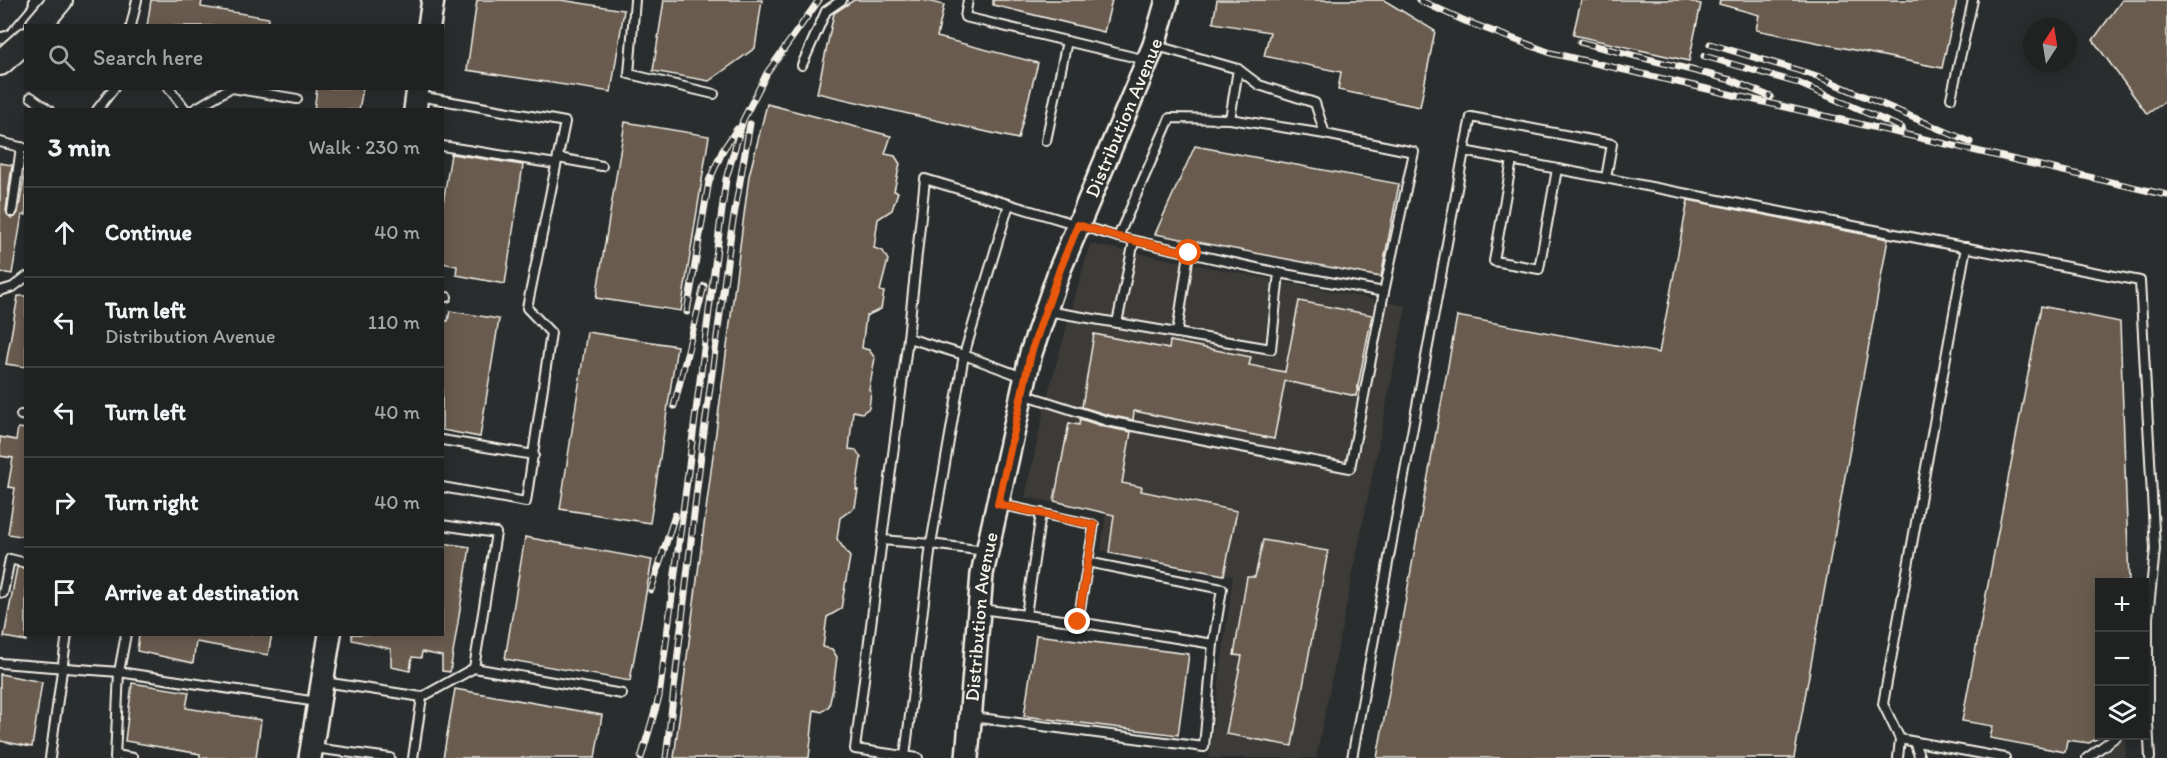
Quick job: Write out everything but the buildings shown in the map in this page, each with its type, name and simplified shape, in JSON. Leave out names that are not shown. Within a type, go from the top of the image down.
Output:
[{"type":"main road","points":[[0,19],[16,0]]},
{"type":"main road","points":[[40,24],[60,0]]},
{"type":"main road","points":[[0,63],[24,42]]},
{"type":"street","points":[[429,24],[433,0]]},
{"type":"street","name":"Distribution Avenue","points":[[968,758],[982,574],[1031,353],[1060,269],[1151,53],[1167,0]]},
{"type":"street","points":[[311,753],[330,636]]},
{"type":"lane","points":[[131,24],[137,0]]},
{"type":"lane","points":[[635,0],[629,74],[714,94]]},
{"type":"lane","points":[[802,65],[826,12],[842,0]]},
{"type":"lane","points":[[968,0],[965,17],[1067,41],[1238,69],[1259,84],[1315,104],[1325,134]]},
{"type":"lane","points":[[1952,98],[1973,0]]},
{"type":"lane","points":[[1046,141],[1067,41]]},
{"type":"lane","points":[[1230,119],[1238,69]]},
{"type":"lane","points":[[99,108],[112,90]]},
{"type":"lane","points":[[171,90],[185,108]]},
{"type":"lane","points":[[196,108],[228,90]]},
{"type":"lane","points":[[243,90],[297,99]]},
{"type":"lane","points":[[31,97],[46,108]]},
{"type":"lane","points":[[417,98],[565,122],[527,308],[551,333],[526,502],[444,487]]},
{"type":"lane","points":[[1352,758],[1471,117],[1612,144],[1606,178]]},
{"type":"lane","points":[[908,338],[964,354],[1024,386],[1107,421],[1350,468],[1414,152],[1325,134],[1230,119],[1170,118],[1118,237]]},
{"type":"lane","points":[[0,142],[23,148],[12,212]]},
{"type":"lane","points":[[444,146],[602,166]]},
{"type":"lane","points":[[1464,151],[2140,281],[2155,549],[2148,618],[2147,686]]},
{"type":"lane","points":[[1512,160],[1494,261],[1539,269],[1557,169]]},
{"type":"lane","points":[[918,758],[855,749],[908,338],[925,179],[1134,241],[1279,273],[1384,292]]},
{"type":"lane","points":[[905,756],[931,544],[964,354],[1009,204]]},
{"type":"lane","points":[[1117,323],[1134,241]]},
{"type":"lane","points":[[1898,758],[1900,739],[1883,704],[1966,247]]},
{"type":"lane","points":[[1177,333],[1189,253]]},
{"type":"lane","points":[[1046,310],[1271,349],[1279,273]]},
{"type":"lane","points":[[0,291],[13,287],[24,279]]},
{"type":"lane","points":[[444,440],[534,455]]},
{"type":"lane","points":[[998,504],[1094,525],[1078,622]]},
{"type":"lane","points":[[1026,615],[1041,513]]},
{"type":"lane","points":[[444,525],[496,533],[474,668]]},
{"type":"lane","points":[[882,540],[987,551]]},
{"type":"lane","points":[[3,592],[10,559],[24,562]]},
{"type":"lane","points":[[970,717],[1204,747],[1213,644],[1222,590],[1088,562]]},
{"type":"lane","points":[[979,609],[1213,644]]},
{"type":"lane","points":[[50,758],[67,636]]},
{"type":"lane","points":[[126,636],[119,672],[116,756],[133,758]]},
{"type":"lane","points":[[0,663],[321,692],[422,697],[474,668],[622,694]]},
{"type":"lane","points":[[413,758],[422,697]]},
{"type":"lane","points":[[1900,739],[2005,758]]},
{"type":"lane","points":[[2087,758],[2110,740]]},
{"type":"lane","points":[[2148,740],[2150,758]]},
{"type":"lane","points":[[1914,742],[1920,758]]},
{"type":"lane","points":[[311,753],[390,758]]},
{"type":"shaded area","points":[[1090,244],[1406,306],[1316,758],[1209,758],[1233,576],[1101,550],[1106,513],[1025,497],[1047,397]]},
{"type":"shaded area","points":[[2122,740],[2125,740],[2126,758],[2098,758]]},
{"type":"railway","points":[[641,758],[659,697],[726,179],[743,120],[767,73],[819,0]]},
{"type":"railway","points":[[1419,0],[1465,21],[1551,53],[2167,195]]},
{"type":"railway","points":[[1580,42],[1731,80],[1771,97]]},
{"type":"railway","points":[[1710,44],[1817,76],[1970,142]]},
{"type":"railway","points":[[1704,56],[1798,83],[1902,128]]},
{"type":"railway","points":[[666,758],[701,454],[731,233],[750,124]]},
{"type":"railway","points":[[687,312],[709,181],[723,150],[737,129]]},
{"type":"railway","points":[[674,406],[704,286]]},
{"type":"railway","points":[[651,590],[675,515]]},
{"type":"route","points":[[1078,622],[1094,525],[998,504],[1031,353],[1078,225],[1118,237],[1189,253]]}]
